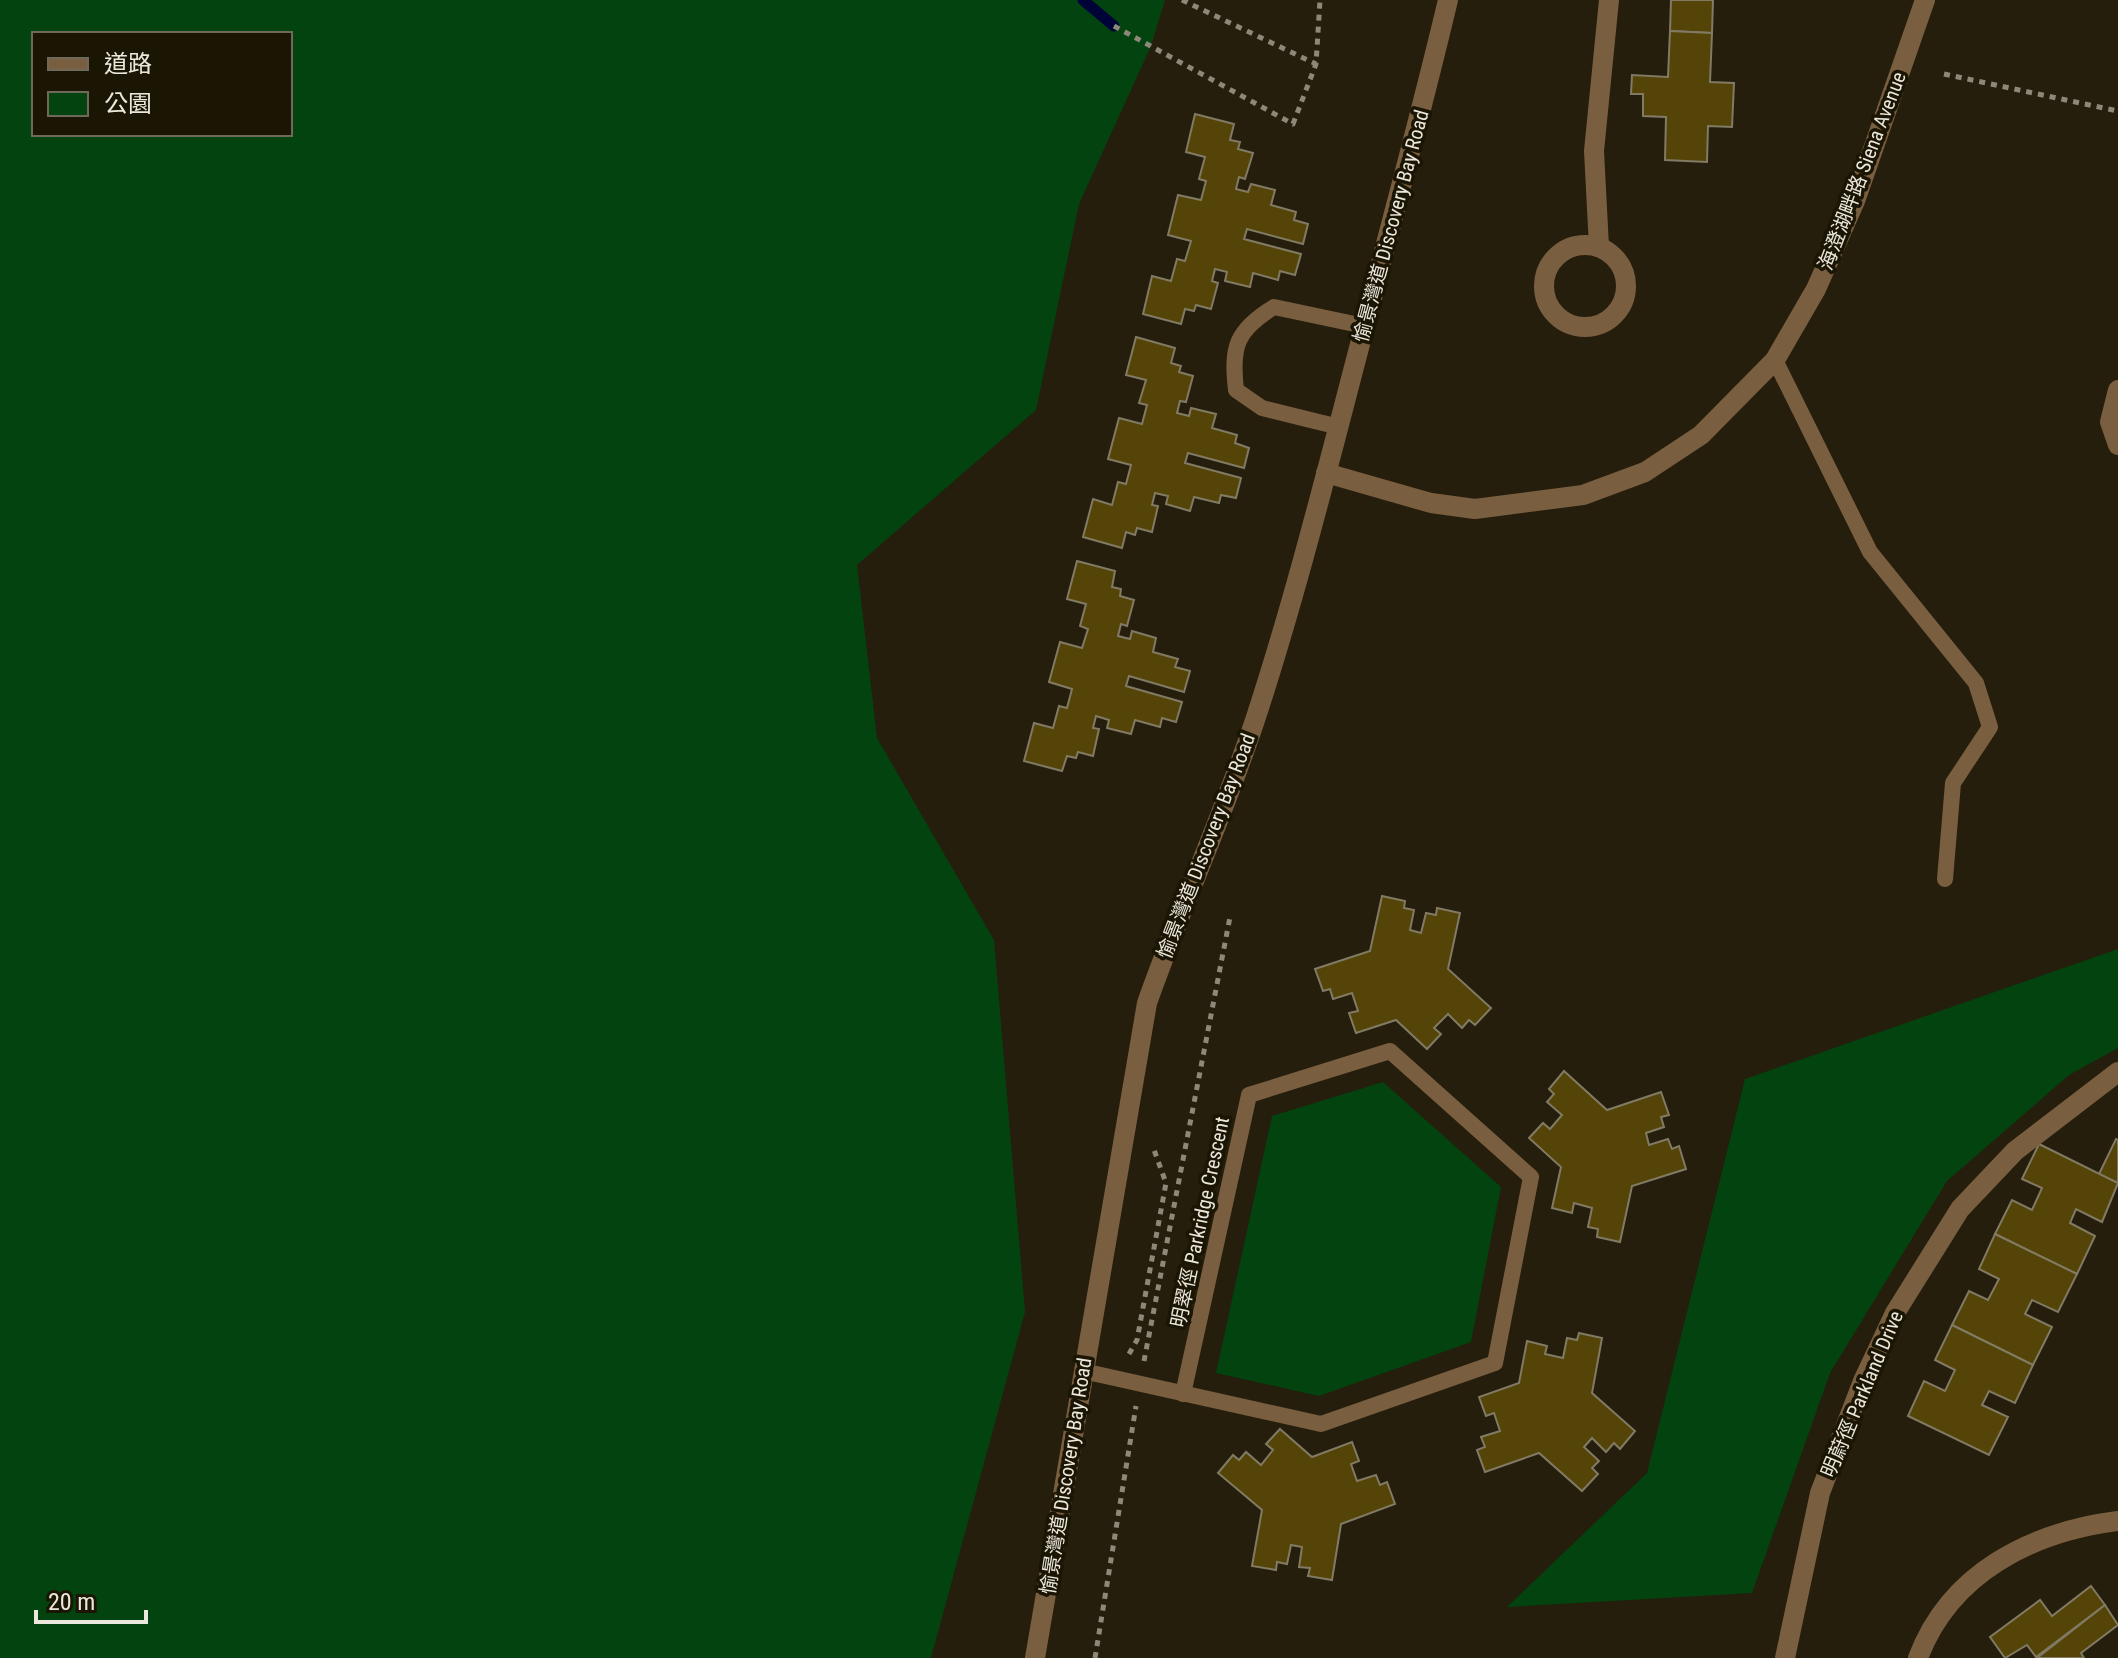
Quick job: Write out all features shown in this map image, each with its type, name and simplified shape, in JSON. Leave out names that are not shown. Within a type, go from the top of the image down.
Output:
[{"type":"street","name":"愉景灣道 Discovery Bay Road","points":[[1035,1658],[1147,1003],[1173,927],[1230,797],[1339,427],[1404,183],[1448,0]]},
{"type":"street","name":"海澄湖畔路 Siena Avenue","points":[[1326,473],[1431,503],[1475,509],[1583,495],[1645,472],[1701,435],[1775,360],[1816,289],[1855,201],[1925,0]]},
{"type":"street","points":[[1599,247],[1573,246],[1552,261],[1546,273],[1546,299],[1562,320],[1574,326],[1602,324],[1622,305],[1627,292],[1621,264],[1599,247],[1594,151],[1602,2]]},
{"type":"street","points":[[2118,390],[2111,406],[2110,422],[2118,445]]},
{"type":"street","name":"明蔚徑 Parkland Drive","points":[[1785,1658],[1820,1493],[1863,1381],[1895,1313],[1960,1209],[2015,1151],[2118,1072]]},
{"type":"street","points":[[1918,1658],[1937,1616],[1962,1589],[1994,1563],[2047,1537],[2118,1521]]},
{"type":"lane","points":[[1339,427],[1262,408],[1236,390],[1232,356],[1248,322],[1274,307],[1364,326]]},
{"type":"lane","points":[[1775,360],[1870,552],[1976,683],[1990,727],[1953,783],[1945,879]]},
{"type":"lane","name":"明翠徑 Parkridge Crescent","points":[[1083,1371],[1183,1394],[1321,1424],[1495,1363],[1531,1177],[1390,1051],[1249,1095],[1183,1394]]},
{"type":"path","points":[[1182,0],[1316,64]]},
{"type":"path","points":[[1114,26],[1293,124],[1316,64],[1320,0]]},
{"type":"path","points":[[1944,74],[2118,111]]},
{"type":"path","points":[[1095,1658],[1140,1384],[1230,917]]},
{"type":"path","name":"愉景灣道 Discovery Bay Road","points":[[1114,1378],[1137,1340],[1166,1183],[1151,1140]]},
{"type":"green space","points":[[0,0],[1165,0],[1151,46],[1079,204],[1036,410],[857,565],[877,738],[994,940],[1025,1312],[931,1658],[0,1658]]},
{"type":"green space","points":[[2118,949],[2118,1048],[2069,1075],[1947,1181],[1830,1373],[1752,1593],[1507,1607],[1647,1473],[1745,1079]]},
{"type":"green space","points":[[1383,1082],[1501,1187],[1471,1342],[1319,1396],[1216,1373],[1272,1116]]},
{"type":"building","points":[[1671,0],[1713,0],[1712,33],[1670,31]]},
{"type":"building","points":[[1670,31],[1712,33],[1710,82],[1734,83],[1732,127],[1708,126],[1707,162],[1665,160],[1666,117],[1643,116],[1643,94],[1631,94],[1632,75],[1668,77]]},
{"type":"building","points":[[1195,114],[1234,124],[1230,140],[1240,142],[1238,149],[1253,153],[1245,179],[1239,177],[1236,189],[1248,192],[1251,184],[1275,190],[1271,205],[1296,212],[1294,220],[1308,224],[1303,244],[1247,229],[1244,239],[1301,254],[1295,275],[1280,271],[1278,280],[1253,273],[1250,287],[1225,281],[1227,272],[1215,269],[1212,281],[1218,283],[1211,309],[1196,305],[1194,311],[1185,309],[1181,324],[1143,314],[1152,276],[1171,281],[1177,259],[1185,261],[1191,241],[1168,235],[1178,195],[1201,200],[1206,181],[1199,179],[1205,157],[1186,152]]},
{"type":"building","points":[[1136,337],[1175,348],[1171,363],[1181,366],[1179,372],[1193,376],[1186,402],[1180,401],[1177,413],[1189,416],[1191,408],[1216,414],[1212,428],[1237,435],[1235,443],[1249,448],[1244,468],[1188,453],[1185,463],[1241,478],[1236,498],[1221,495],[1219,503],[1194,497],[1190,511],[1166,504],[1168,496],[1155,493],[1152,505],[1158,506],[1152,532],[1137,528],[1135,535],[1126,532],[1122,548],[1083,537],[1093,499],[1112,505],[1118,482],[1126,484],[1131,465],[1108,459],[1119,418],[1142,424],[1147,405],[1139,403],[1146,380],[1126,375]]},
{"type":"building","points":[[1077,561],[1115,571],[1112,587],[1121,589],[1120,596],[1134,600],[1127,626],[1121,624],[1118,636],[1130,639],[1132,631],[1156,638],[1153,652],[1178,659],[1175,667],[1190,671],[1184,692],[1129,676],[1126,686],[1182,702],[1176,722],[1162,718],[1160,727],[1135,720],[1131,734],[1107,728],[1109,720],[1096,716],[1093,728],[1099,729],[1093,756],[1078,752],[1076,758],[1067,756],[1062,771],[1024,761],[1034,723],[1053,728],[1059,706],[1067,708],[1072,689],[1049,682],[1060,642],[1082,648],[1088,629],[1080,626],[1086,604],[1067,599]]},
{"type":"building","points":[[1382,896],[1405,901],[1404,908],[1414,910],[1410,930],[1421,933],[1426,913],[1436,915],[1437,908],[1460,913],[1448,969],[1491,1008],[1475,1025],[1469,1020],[1462,1028],[1448,1014],[1434,1028],[1441,1034],[1427,1049],[1396,1020],[1356,1033],[1349,1013],[1358,1011],[1352,993],[1333,999],[1330,989],[1323,991],[1315,969],[1370,951]]},
{"type":"building","points":[[1564,1071],[1607,1110],[1661,1092],[1669,1115],[1661,1117],[1664,1127],[1646,1133],[1649,1145],[1668,1139],[1672,1149],[1679,1146],[1686,1169],[1632,1186],[1620,1242],[1597,1237],[1598,1229],[1588,1227],[1592,1208],[1574,1203],[1572,1213],[1552,1208],[1561,1167],[1529,1138],[1543,1123],[1550,1129],[1562,1115],[1547,1102],[1554,1094],[1549,1089]]},
{"type":"building","points":[[2118,1140],[2118,1183],[2099,1174]]},
{"type":"building","points":[[2039,1144],[2118,1183],[2102,1222],[2076,1209],[2070,1223],[2095,1236],[2077,1274],[1995,1234],[2012,1200],[2032,1210],[2042,1188],[2022,1179]]},
{"type":"building","points":[[1995,1234],[2077,1274],[2058,1312],[2032,1300],[2025,1314],[2052,1327],[2033,1365],[1952,1325],[1969,1291],[1988,1300],[1999,1279],[1979,1269]]},
{"type":"building","points":[[1952,1325],[2033,1365],[2015,1403],[1989,1391],[1982,1405],[2008,1417],[1989,1455],[1908,1416],[1924,1381],[1945,1391],[1955,1370],[1935,1360]]},
{"type":"building","points":[[1579,1333],[1602,1338],[1592,1393],[1635,1431],[1620,1449],[1614,1443],[1606,1452],[1592,1438],[1584,1447],[1599,1461],[1592,1468],[1598,1474],[1582,1491],[1539,1453],[1485,1472],[1477,1450],[1485,1447],[1481,1437],[1500,1431],[1494,1413],[1486,1416],[1479,1397],[1519,1383],[1527,1341],[1547,1346],[1545,1354],[1563,1358],[1567,1338],[1577,1340]]},
{"type":"building","points":[[1280,1429],[1312,1457],[1352,1442],[1359,1461],[1351,1464],[1357,1481],[1376,1475],[1380,1485],[1387,1482],[1395,1504],[1341,1524],[1332,1580],[1308,1576],[1310,1568],[1299,1567],[1302,1547],[1291,1545],[1287,1564],[1277,1562],[1276,1570],[1252,1566],[1262,1510],[1218,1473],[1233,1455],[1239,1460],[1246,1452],[1261,1465],[1273,1450],[1266,1444]]},
{"type":"building","points":[[2091,1586],[2105,1605],[2036,1657],[2027,1645],[2005,1658],[1990,1637],[2040,1600],[2052,1616]]},
{"type":"building","points":[[2105,1605],[2118,1625],[2081,1653],[2084,1658],[2037,1658]]},
{"type":"waterway","points":[[1083,0],[1114,26]]}]
